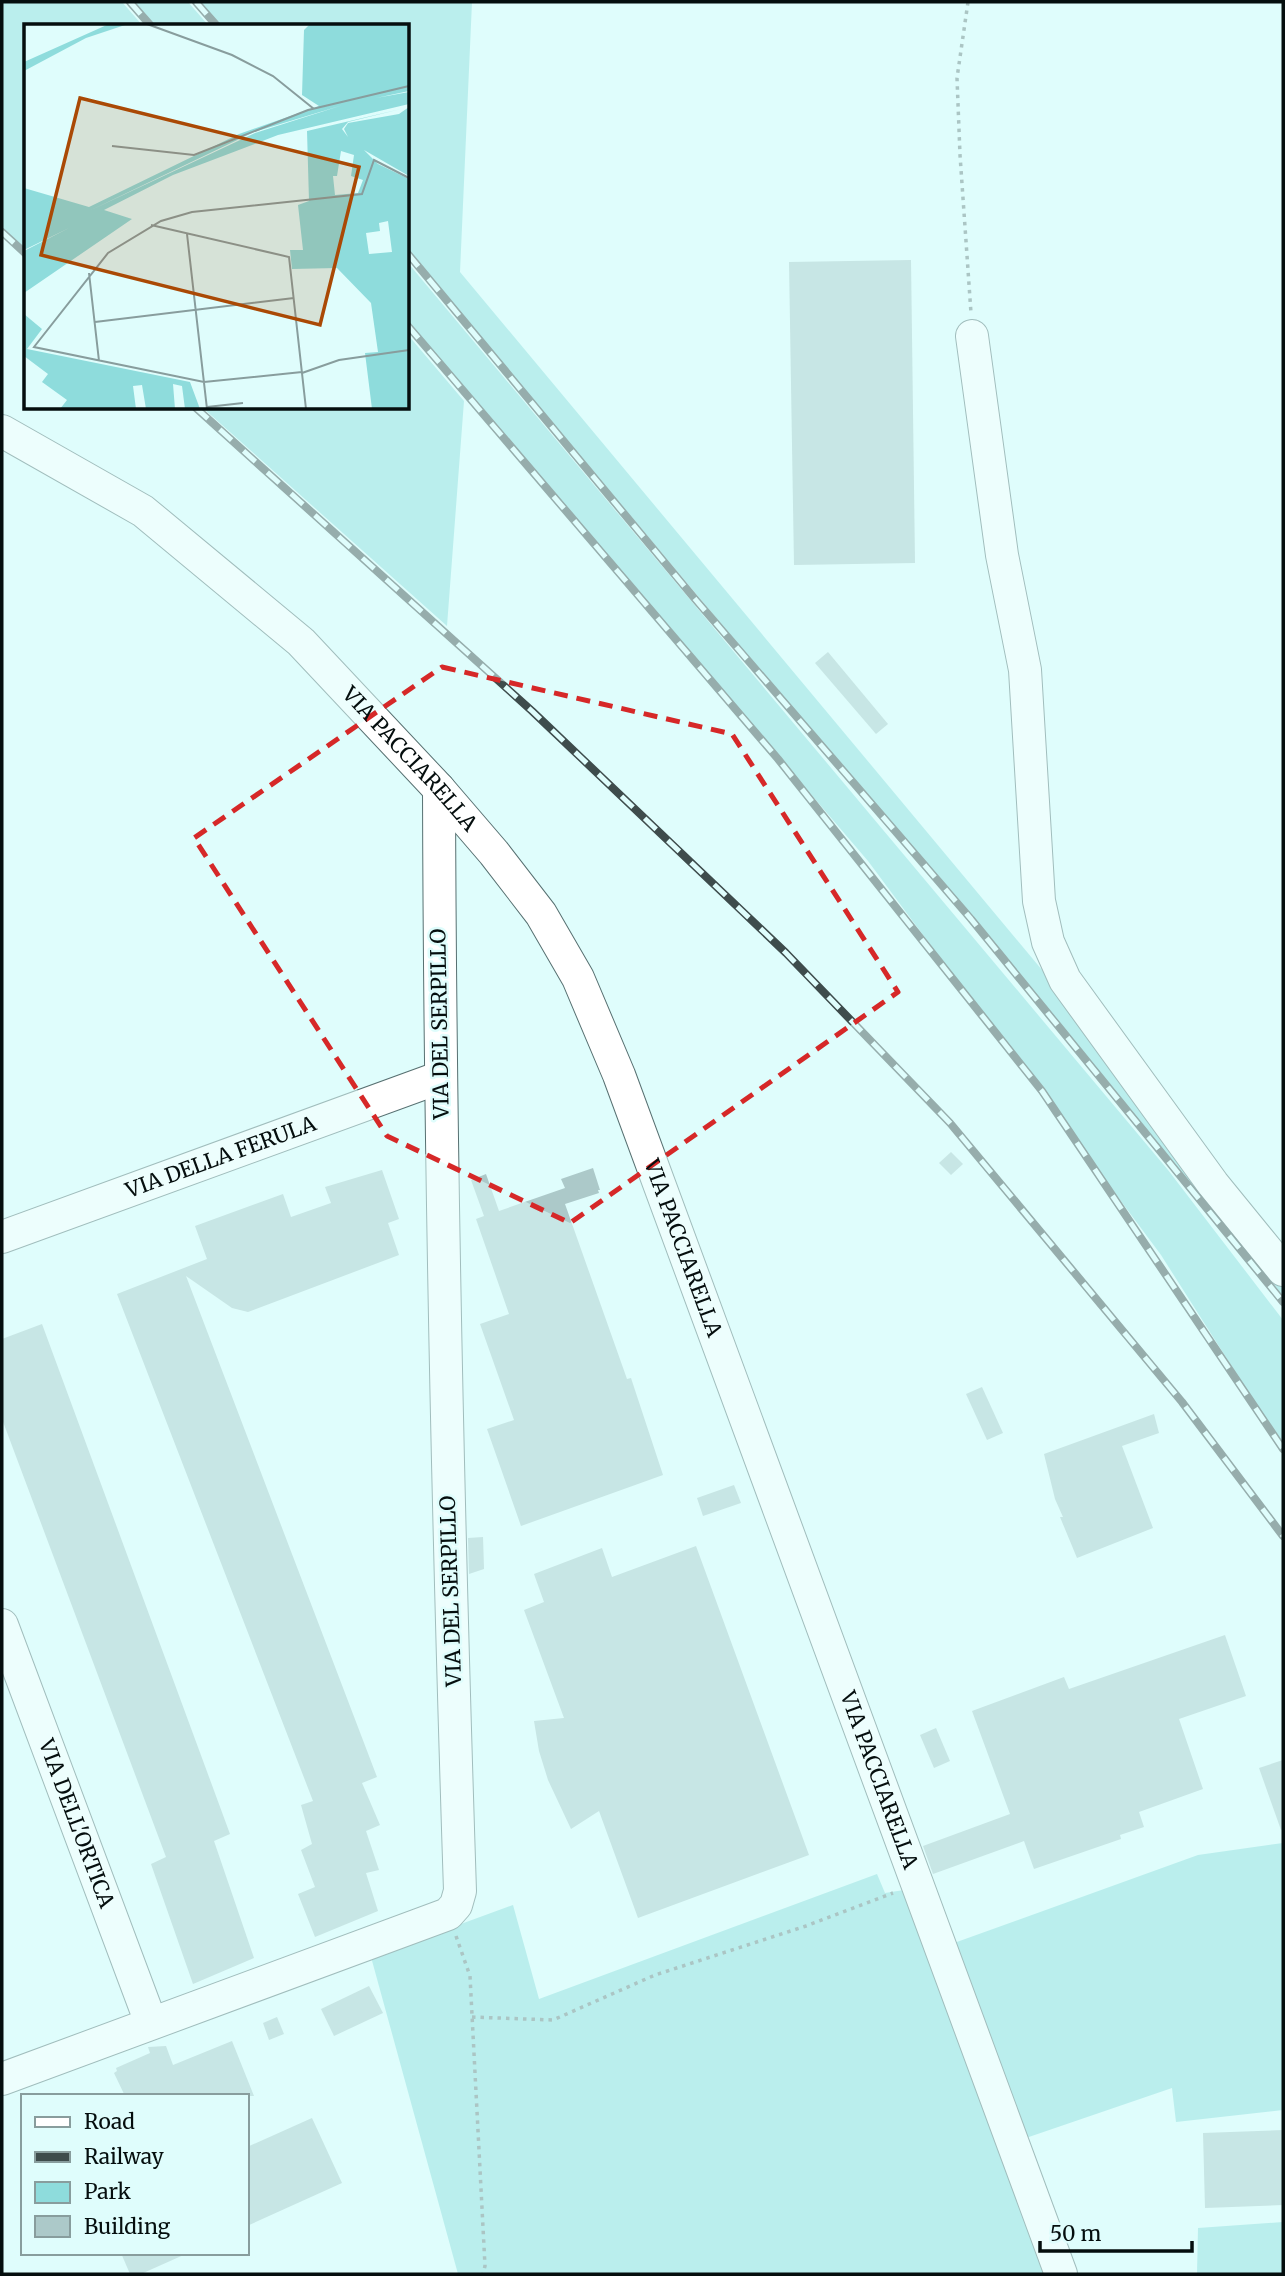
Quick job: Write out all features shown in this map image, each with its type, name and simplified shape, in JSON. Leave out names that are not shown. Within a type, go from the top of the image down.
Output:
[{"type":"street","points":[[972,336],[1002,555],[1025,670],[1039,901],[1048,942],[1065,979],[1213,1184],[1283,1270]]},
{"type":"street","name":"VIA PACCIARELLA","points":[[2,431],[143,511],[301,642],[439,789],[494,853],[541,915],[578,978],[619,1075],[1061,2274]]},
{"type":"street","name":"VIA DEL SERPILLO","points":[[439,789],[448,1516],[460,1891],[456,1905],[448,1914]]},
{"type":"street","name":"VIA DELLA FERULA","points":[[2,1237],[441,1077]]},
{"type":"street","name":"VIA DELL'ORTICA","points":[[2,1625],[151,2023]]},
{"type":"street","points":[[2,2078],[448,1914]]},
{"type":"path","points":[[968,2],[957,78],[972,336]]},
{"type":"path","points":[[472,2017],[553,2020],[656,1975],[806,1926],[918,1883]]},
{"type":"path","points":[[448,1914],[470,1976],[485,2266],[483,2274]]},
{"type":"highlighted area","points":[[442,667],[732,734],[898,992],[570,1223],[387,1136],[194,838]]},
{"type":"green space","points":[[2,2],[122,2],[141,24],[24,24],[24,248],[2,228]]},
{"type":"green space","points":[[133,2],[188,2],[207,24],[152,24]]},
{"type":"green space","points":[[199,2],[472,2],[460,272],[1283,1259],[1283,1305],[1175,1164],[410,253],[410,24],[217,24]]},
{"type":"green space","points":[[410,265],[1168,1170],[1283,1320],[1283,1447],[1161,1255],[868,861],[410,325]]},
{"type":"green space","points":[[410,337],[464,401],[447,626],[205,410],[410,410]]},
{"type":"green space","points":[[1283,1843],[1283,2110],[1176,2122],[1172,2088],[1023,2139],[1070,2274],[458,2274],[371,1957],[513,1905],[539,1999],[877,1874],[885,1893],[904,1890],[929,1952],[1198,1855]]},
{"type":"green space","points":[[1283,2222],[1283,2274],[1197,2274],[1198,2228]]},
{"type":"building","points":[[911,260],[915,563],[794,565],[789,262]]},
{"type":"building","points":[[828,652],[888,724],[876,734],[815,663]]},
{"type":"building","points":[[951,1152],[963,1164],[951,1175],[939,1163]]},
{"type":"building","points":[[593,1168],[599,1193],[565,1204],[627,1379],[631,1378],[663,1475],[521,1526],[487,1429],[514,1420],[480,1324],[509,1314],[476,1219],[484,1216],[471,1180],[486,1174],[499,1211],[565,1188],[561,1179]]},
{"type":"building","points":[[382,1170],[399,1219],[388,1223],[399,1255],[248,1312],[232,1308],[186,1276],[377,1777],[362,1783],[380,1825],[366,1831],[379,1870],[366,1873],[378,1911],[315,1937],[298,1894],[315,1887],[301,1850],[312,1844],[301,1805],[313,1801],[117,1294],[207,1259],[195,1226],[283,1194],[291,1217],[331,1203],[325,1187]]},
{"type":"building","points":[[42,1324],[230,1834],[214,1841],[254,1958],[193,1984],[151,1864],[166,1857],[2,1419],[2,1339]]},
{"type":"building","points":[[982,1387],[1003,1433],[987,1440],[966,1394]]},
{"type":"building","points":[[1154,1414],[1159,1433],[1122,1446],[1153,1528],[1077,1558],[1060,1517],[1063,1517],[1055,1499],[1044,1454]]},
{"type":"building","points":[[734,1485],[741,1503],[703,1516],[697,1498]]},
{"type":"building","points":[[483,1537],[484,1569],[469,1574],[468,1538]]},
{"type":"building","points":[[696,1546],[809,1855],[638,1918],[599,1811],[571,1829],[548,1780],[534,1721],[564,1718],[524,1610],[544,1602],[534,1574],[602,1548],[612,1577]]},
{"type":"building","points":[[1225,1635],[1246,1696],[1179,1719],[1203,1789],[1139,1812],[1144,1827],[1120,1835],[1121,1839],[1034,1869],[1024,1841],[933,1874],[923,1846],[1010,1814],[972,1711],[1064,1677],[1069,1689]]},
{"type":"building","points":[[936,1728],[950,1761],[934,1768],[920,1735]]},
{"type":"building","points":[[1283,1760],[1283,1829],[1281,1830],[1259,1768]]},
{"type":"building","points":[[369,1986],[383,2013],[334,2036],[321,2009]]},
{"type":"building","points":[[277,2017],[284,2034],[269,2040],[263,2023]]},
{"type":"building","points":[[232,2041],[254,2096],[124,2094],[114,2073],[116,2068],[150,2053],[148,2047],[166,2046],[173,2065]]},
{"type":"building","points":[[312,2118],[342,2183],[248,2226],[248,2147]]},
{"type":"building","points":[[1283,2130],[1283,2205],[1205,2208],[1203,2133]]},
{"type":"building","points":[[122,2255],[184,2255],[141,2274],[130,2274]]},
{"type":"railway","points":[[130,2],[149,24]]},
{"type":"railway","points":[[196,2],[215,24]]},
{"type":"railway","points":[[2,232],[24,252]]},
{"type":"railway","points":[[410,256],[695,599],[971,919],[1283,1302]]},
{"type":"railway","points":[[410,328],[778,759],[1042,1091],[1283,1449]]},
{"type":"railway","points":[[198,410],[532,711],[786,953],[950,1123],[1182,1402],[1283,1536]]}]
